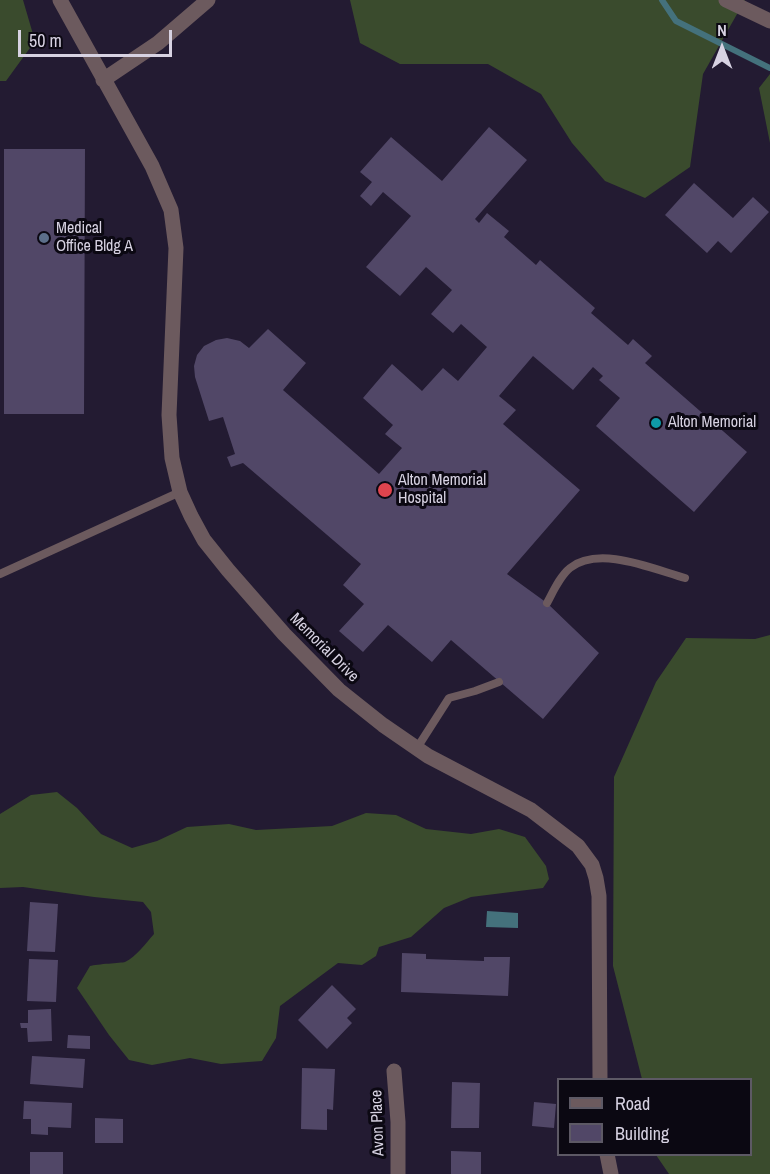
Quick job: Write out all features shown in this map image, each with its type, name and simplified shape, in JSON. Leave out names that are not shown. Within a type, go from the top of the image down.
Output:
[{"type":"street","name":"Memorial Drive","points":[[60,0],[152,166],[171,210],[176,248],[169,416],[172,458],[180,492],[191,516],[204,540],[228,570],[284,634],[339,690],[417,748],[531,810],[578,846],[592,864],[597,878],[599,896],[600,1078]]},
{"type":"street","points":[[103,80],[158,43],[208,0]]},
{"type":"street","points":[[726,0],[770,21]]},
{"type":"street","name":"Avon Place","points":[[394,1071],[398,1122],[398,1174]]},
{"type":"street","points":[[607,1156],[611,1174]]},
{"type":"lane","points":[[0,573],[180,492]]},
{"type":"lane","points":[[547,603],[568,569],[581,561],[595,558],[615,559],[685,578]]},
{"type":"lane","points":[[417,748],[449,698],[499,682]]},
{"type":"shaded area","points":[[0,0],[23,0],[35,41],[6,81],[0,81]]},
{"type":"shaded area","points":[[350,0],[745,0],[703,74],[690,167],[645,198],[605,181],[572,143],[541,94],[488,64],[400,64],[360,43]]},
{"type":"shaded area","points":[[770,74],[770,143],[759,88]]},
{"type":"shaded area","points":[[770,635],[770,1174],[669,1174],[657,1156],[752,1156],[752,1078],[642,1078],[613,966],[614,777],[656,682],[686,638],[755,639]]},
{"type":"shaded area","points":[[57,792],[77,808],[101,834],[132,848],[157,841],[187,827],[229,824],[256,830],[332,826],[366,813],[396,815],[426,829],[471,834],[499,829],[525,837],[546,866],[549,879],[543,888],[471,897],[444,908],[411,937],[379,947],[376,956],[362,965],[338,963],[280,1006],[276,1038],[262,1061],[221,1064],[190,1058],[152,1065],[129,1060],[77,988],[90,966],[129,960],[154,934],[151,912],[143,902],[23,887],[0,888],[0,814],[31,795]]},
{"type":"shaded area","points":[[487,911],[518,913],[518,928],[486,927]]},
{"type":"building","name":"Alton Memorial","points":[[489,127],[527,160],[475,219],[479,223],[487,213],[509,231],[504,237],[536,265],[540,260],[595,308],[591,313],[628,345],[633,339],[652,356],[645,363],[747,452],[694,512],[596,426],[620,398],[599,380],[603,376],[593,367],[573,390],[533,356],[499,396],[516,410],[503,424],[580,490],[507,574],[547,603],[599,653],[543,719],[451,640],[432,662],[388,625],[363,652],[339,631],[364,604],[343,585],[361,564],[243,463],[231,467],[227,457],[235,454],[223,417],[209,421],[195,377],[194,366],[197,355],[204,346],[227,338],[240,341],[249,348],[268,329],[306,363],[283,390],[379,474],[402,448],[385,434],[393,425],[363,398],[392,364],[422,391],[443,368],[458,381],[487,347],[461,324],[453,333],[431,314],[452,290],[426,267],[400,296],[366,267],[411,216],[383,192],[371,206],[360,196],[372,182],[360,172],[391,137],[442,181]]},
{"type":"building","name":"Medical Office Bldg A","points":[[4,149],[85,149],[84,414],[4,414]]},
{"type":"building","points":[[694,183],[733,218],[753,197],[769,212],[731,253],[718,241],[707,253],[665,215]]},
{"type":"building","points":[[30,902],[58,904],[55,952],[27,951]]},
{"type":"building","points":[[402,953],[426,954],[426,959],[484,961],[484,957],[510,957],[508,996],[401,992]]},
{"type":"building","points":[[29,959],[58,960],[56,1002],[27,1001]]},
{"type":"building","points":[[332,985],[356,1009],[347,1018],[352,1023],[327,1049],[298,1020]]},
{"type":"building","points":[[51,1009],[52,1041],[28,1042],[27,1028],[21,1028],[20,1023],[28,1023],[28,1010]]},
{"type":"building","points":[[68,1035],[90,1036],[90,1049],[67,1048]]},
{"type":"building","points":[[32,1056],[85,1059],[83,1088],[30,1084]]},
{"type":"building","points":[[302,1068],[335,1069],[333,1110],[327,1109],[327,1130],[301,1129]]},
{"type":"building","points":[[452,1082],[480,1083],[479,1128],[451,1128]]},
{"type":"building","points":[[24,1101],[72,1103],[71,1128],[48,1127],[48,1135],[31,1134],[31,1119],[23,1119]]},
{"type":"building","points":[[534,1102],[556,1104],[554,1128],[532,1126]]},
{"type":"building","points":[[95,1118],[123,1119],[123,1143],[95,1143]]},
{"type":"building","points":[[451,1151],[481,1152],[481,1174],[451,1174]]},
{"type":"building","points":[[30,1152],[63,1152],[63,1174],[30,1174]]},
{"type":"waterway","points":[[662,0],[676,21],[770,68]]},
{"type":"place","name":"Medical Office Bldg A","points":[[44,238]]},
{"type":"place","name":"Alton Memorial","points":[[656,423]]},
{"type":"place","name":"Alton Memorial Hospital","points":[[385,490]]}]
